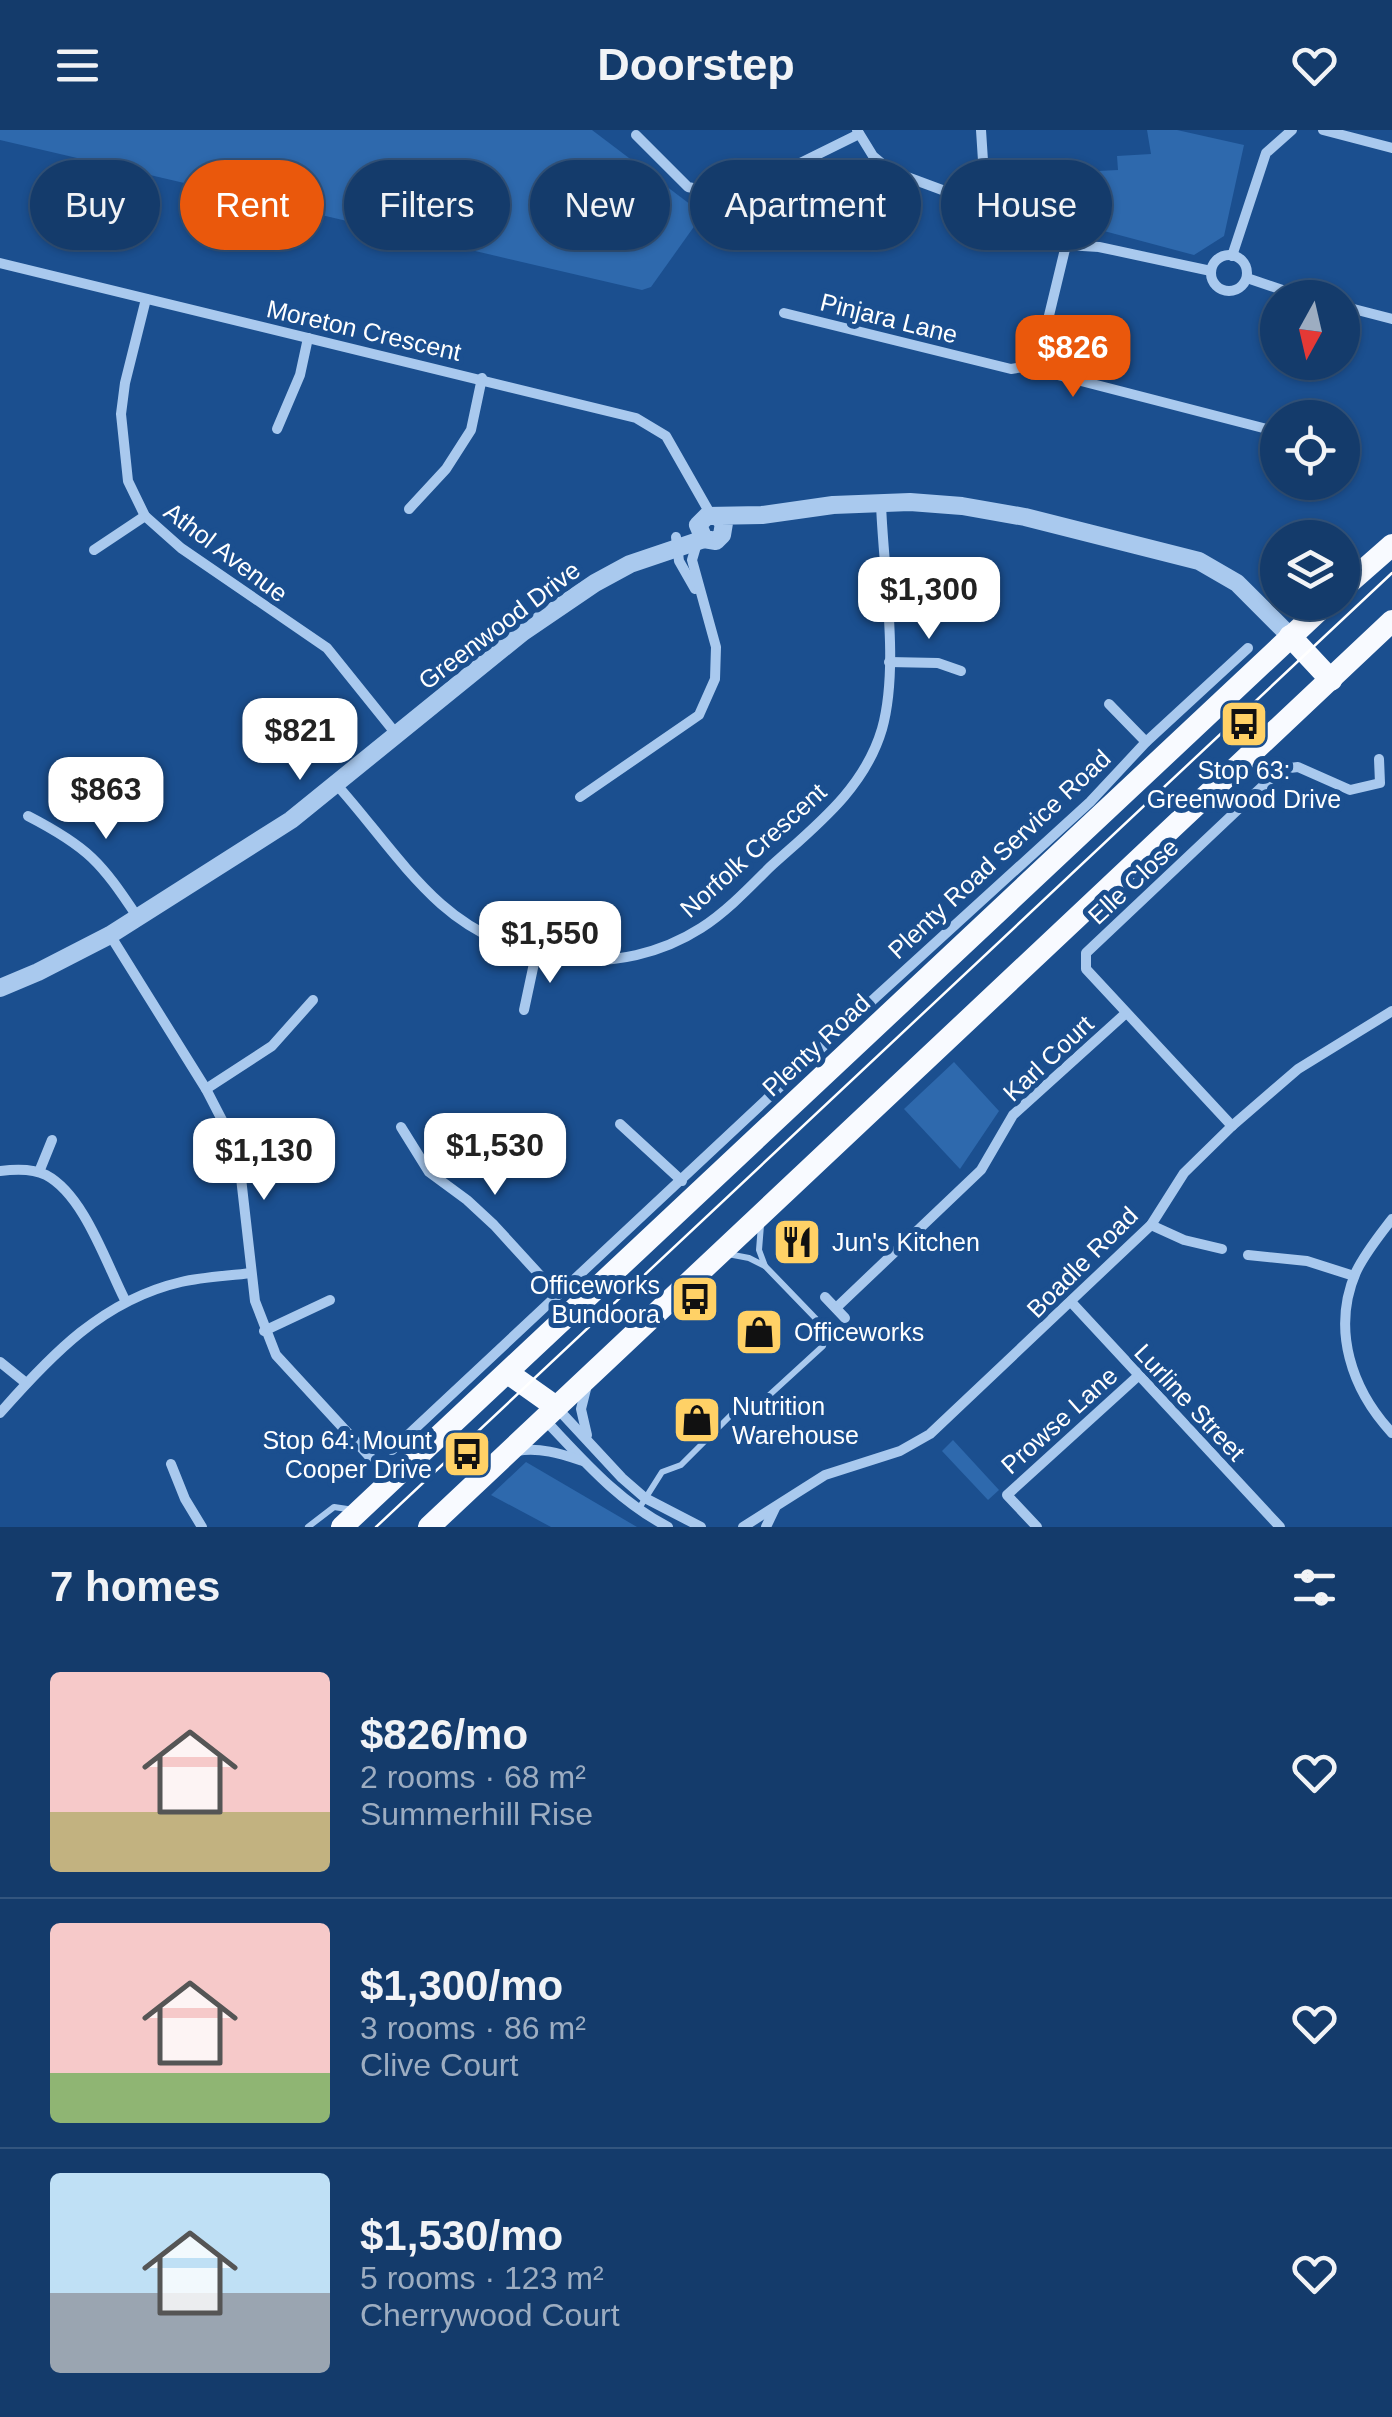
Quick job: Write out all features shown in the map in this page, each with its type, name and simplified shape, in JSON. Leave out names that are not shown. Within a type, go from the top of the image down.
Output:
[{"type":"highway","points":[[1360,573],[1392,545]]},
{"type":"highway","name":"Plenty Road","points":[[351,1519],[508,1372],[784,1099],[1308,620]]},
{"type":"highway","points":[[434,1525],[1392,621]]},
{"type":"highway","points":[[1290,636],[1331,680]]},
{"type":"highway","points":[[508,1372],[550,1413]]},
{"type":"street","points":[[981,130],[983,160]]},
{"type":"street","points":[[1232,256],[1266,153],[1292,130]]},
{"type":"street","points":[[1323,130],[1392,148]]},
{"type":"street","points":[[636,136],[688,187],[702,190],[774,176],[858,132],[873,156],[891,171],[941,190]]},
{"type":"street","points":[[1065,250],[1039,358],[1050,374],[1260,427]]},
{"type":"street","points":[[1112,250],[1211,271]]},
{"type":"street","points":[[1232,256],[1243,262],[1247,278],[1240,288],[1225,291],[1214,284],[1211,271],[1216,260],[1232,256]]},
{"type":"street","name":"Moreton Crescent","points":[[0,263],[636,418],[666,436],[691,480],[708,527],[692,560],[701,599]]},
{"type":"street","points":[[1247,278],[1260,282]]},
{"type":"street","name":"Athol Avenue","points":[[146,299],[121,414],[128,481],[145,516],[181,548],[327,648],[397,735]]},
{"type":"street","points":[[1360,310],[1392,318]]},
{"type":"street","name":"Pinjara Lane","points":[[784,313],[1011,369],[1029,366],[1039,358]]},
{"type":"street","points":[[277,429],[300,375],[308,338]]},
{"type":"street","points":[[409,510],[446,468],[470,430],[482,378]]},
{"type":"street","name":"Norfolk Crescent","points":[[336,784],[422,885],[452,913],[494,940],[536,954],[590,961],[638,954],[680,939],[716,917],[830,812],[860,778],[882,729],[888,701],[881,503]]},
{"type":"street","name":"Greenwood Drive","points":[[0,988],[110,935],[292,820],[555,608],[655,546],[676,542],[708,527],[833,505],[938,504],[995,511],[1186,556],[1237,583],[1290,636]]},
{"type":"street","points":[[94,550],[145,516]]},
{"type":"street","points":[[580,798],[699,715],[715,678],[716,647],[701,599],[680,561],[676,542]]},
{"type":"street","name":"Plenty Road Service Road","points":[[392,1450],[682,1181],[784,1099],[1090,802],[1146,742],[1248,648]]},
{"type":"street","points":[[889,662],[938,662],[961,670]]},
{"type":"street","points":[[1206,687],[1236,688]]},
{"type":"street","points":[[1109,704],[1146,742]]},
{"type":"street","name":"Elle Close","points":[[1232,1126],[1086,968],[1086,953],[1281,769],[1298,767],[1350,790],[1380,783],[1379,759]]},
{"type":"street","points":[[28,816],[74,840],[103,867],[138,918]]},
{"type":"street","points":[[110,935],[206,1089],[240,1169],[251,1273],[264,1331],[284,1367],[392,1482]]},
{"type":"street","points":[[524,1010],[536,954]]},
{"type":"street","points":[[206,1089],[272,1046],[314,1000]]},
{"type":"street","name":"Boadle Road","points":[[743,1527],[825,1475],[918,1444],[1151,1225],[1184,1173],[1232,1126],[1298,1069],[1392,1011]]},
{"type":"street","name":"Karl Court","points":[[836,1308],[981,1170],[1014,1116],[1126,1013]]},
{"type":"street","points":[[620,1124],[682,1181]]},
{"type":"street","points":[[401,1127],[429,1172],[480,1212],[558,1295]]},
{"type":"street","points":[[39,1172],[52,1140]]},
{"type":"street","points":[[0,1171],[39,1172],[54,1180],[78,1207],[125,1300]]},
{"type":"street","points":[[1392,1220],[1354,1276],[1346,1334],[1352,1372],[1363,1397],[1392,1433]]},
{"type":"street","points":[[1151,1225],[1184,1240],[1222,1249]]},
{"type":"street","points":[[1248,1255],[1307,1261],[1354,1276]]},
{"type":"street","points":[[0,1413],[49,1357],[125,1300],[181,1282],[251,1273]]},
{"type":"street","points":[[825,1297],[844,1318]]},
{"type":"street","points":[[264,1331],[330,1300]]},
{"type":"street","name":"Lurline Street","points":[[1072,1303],[1276,1526]]},
{"type":"street","points":[[0,1362],[26,1383]]},
{"type":"street","points":[[591,1445],[580,1409],[596,1370]]},
{"type":"street","name":"Prowse Lane","points":[[1037,1527],[1006,1495],[1138,1376]]},
{"type":"street","points":[[550,1413],[591,1445],[646,1498],[701,1527]]},
{"type":"street","points":[[550,1413],[605,1485],[638,1511],[668,1527]]},
{"type":"street","points":[[422,1422],[423,1452]]},
{"type":"street","points":[[507,1452],[530,1448],[584,1462]]},
{"type":"street","points":[[171,1464],[202,1527]]},
{"type":"street","points":[[766,1527],[776,1507]]},
{"type":"lane","points":[[638,1511],[662,1472],[681,1465],[732,1414],[753,1410],[818,1353],[825,1342],[822,1325],[766,1266],[759,1250],[762,1214]]},
{"type":"lane","points":[[719,1254],[736,1255],[766,1266]]},
{"type":"lane","points":[[308,1527],[334,1507],[351,1519]]},
{"type":"shaded area","points":[[0,130],[592,130],[632,160],[530,160],[530,250],[670,250],[670,189],[690,204],[690,232],[651,287],[642,290],[471,250],[510,250],[510,160],[344,160],[344,220],[324,216],[324,160],[180,160],[180,182],[160,177],[160,160],[86,160],[0,140]]},
{"type":"shaded area","points":[[1147,130],[1177,130],[1244,145],[1224,236],[1194,255],[1112,233],[1112,170],[1118,170],[1117,156],[1151,154]]},
{"type":"shaded area","points":[[954,1062],[999,1111],[960,1169],[904,1109]]},
{"type":"shaded area","points":[[953,1440],[999,1490],[988,1500],[942,1451]]},
{"type":"shaded area","points":[[526,1462],[637,1527],[551,1527],[491,1495]]},
{"type":"tram line","points":[[376,1527],[1392,573]]},
{"type":"place","name":"Stop 63: Greenwood Drive","points":[[1244,724]]},
{"type":"place","name":"Jun's Kitchen","points":[[797,1242]]},
{"type":"place","name":"Officeworks Bundoora","points":[[695,1299]]},
{"type":"place","name":"Officeworks","points":[[759,1332]]},
{"type":"place","name":"Nutrition Warehouse","points":[[697,1420]]},
{"type":"place","name":"Stop 64: Mount Cooper Drive","points":[[467,1454]]}]
